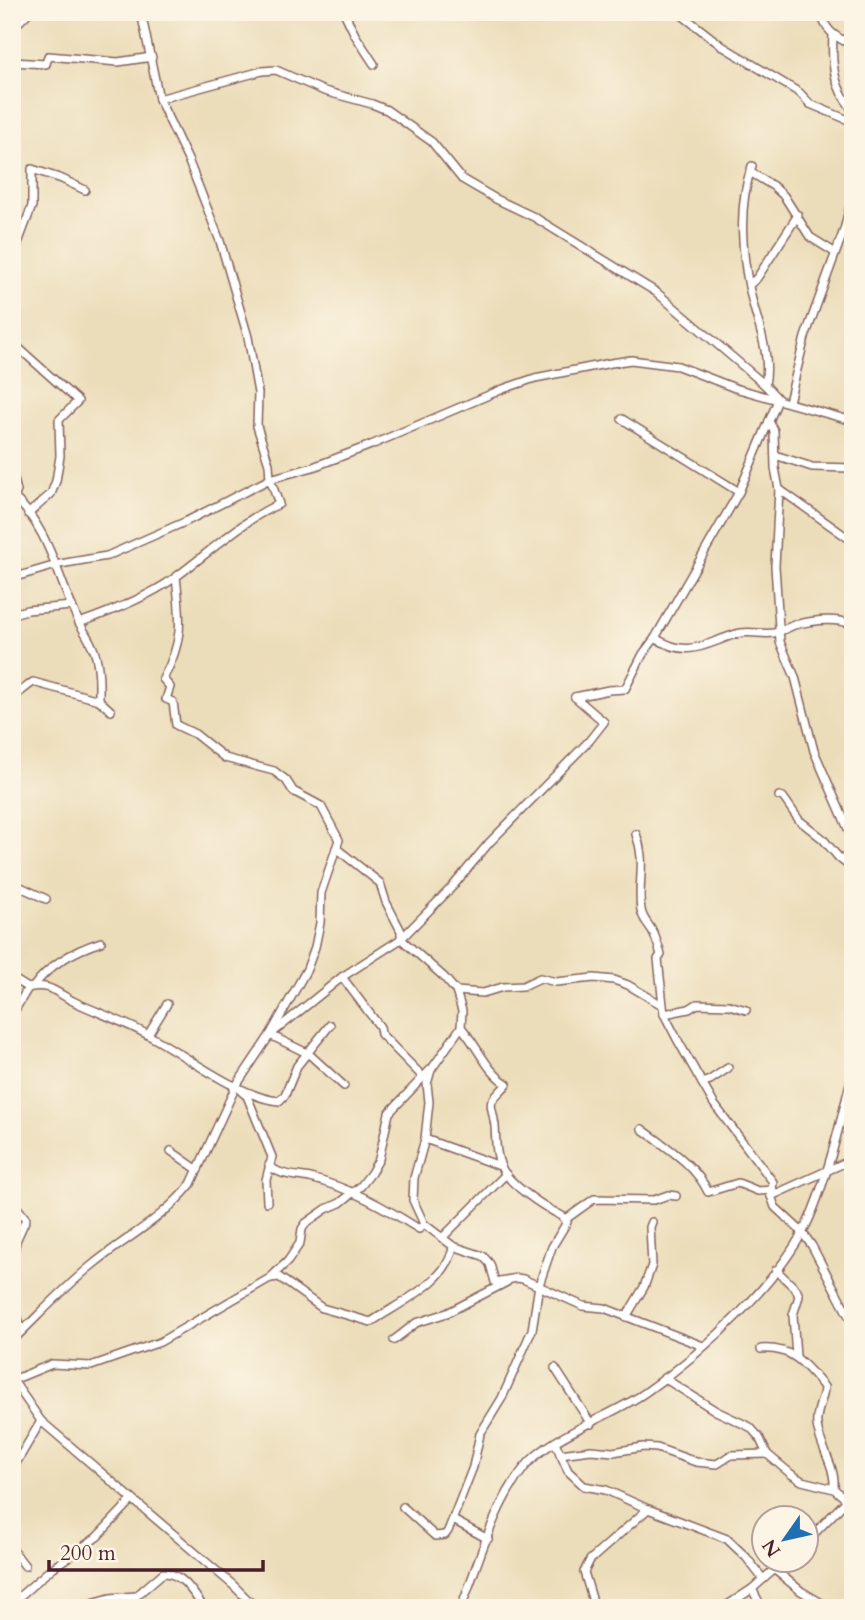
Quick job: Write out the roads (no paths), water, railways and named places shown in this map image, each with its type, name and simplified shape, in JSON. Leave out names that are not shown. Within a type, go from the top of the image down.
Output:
[{"type":"street","points":[[12,29],[29,12]]},
{"type":"street","points":[[79,623],[125,605],[176,577],[243,527],[256,514],[279,504],[257,426],[258,393],[248,337],[236,293],[220,241],[159,99],[142,12]]},
{"type":"street","points":[[344,12],[374,64]]},
{"type":"street","points":[[678,12],[722,46],[800,93],[810,104],[853,122]]},
{"type":"street","points":[[822,12],[823,23],[833,35],[853,46]]},
{"type":"street","points":[[833,35],[834,76],[842,96],[853,112]]},
{"type":"street","points":[[12,62],[46,64],[48,56],[118,62],[152,57]]},
{"type":"street","points":[[159,99],[221,81],[276,70],[324,91],[387,110],[432,142],[463,179],[534,217],[656,292],[779,400]]},
{"type":"street","points":[[12,269],[18,243],[32,206],[32,169],[85,190]]},
{"type":"street","points":[[765,385],[764,337],[749,285],[744,254],[745,197],[751,169],[773,186],[798,215],[805,232],[834,252]]},
{"type":"street","points":[[789,402],[806,337],[844,230],[853,194]]},
{"type":"street","points":[[749,285],[758,278],[798,215]]},
{"type":"street","points":[[12,342],[78,401],[59,420],[57,429],[60,456],[51,494],[28,514]]},
{"type":"street","points":[[12,578],[57,565],[107,556],[187,521],[270,479],[313,467],[360,449],[503,389],[535,378],[631,360],[678,366],[735,388],[853,421]]},
{"type":"street","points":[[270,1035],[342,976],[401,939],[453,886],[489,843],[589,741],[604,722],[575,697],[625,689],[739,492],[779,400]]},
{"type":"street","points":[[622,418],[739,492]]},
{"type":"street","points":[[769,421],[774,431],[779,489],[775,566],[780,642],[795,677],[814,751],[853,840]]},
{"type":"street","points":[[775,455],[813,467],[853,468]]},
{"type":"street","points":[[12,471],[17,491],[13,496],[28,514],[57,565],[79,623],[93,646],[97,658],[99,700]]},
{"type":"street","points":[[779,489],[848,538]]},
{"type":"street","points":[[12,1341],[88,1269],[160,1217],[191,1184],[236,1086],[270,1035],[307,969],[320,923],[321,894],[339,839],[321,806],[293,791],[286,780],[274,771],[225,758],[195,734],[176,725],[173,702],[166,699],[170,687],[163,679],[175,656],[181,613],[176,577]]},
{"type":"street","points":[[12,614],[72,606]]},
{"type":"street","points":[[655,638],[667,645],[688,650],[740,632],[781,631],[796,625],[828,620],[853,624]]},
{"type":"street","points":[[12,698],[33,682],[99,700],[111,711]]},
{"type":"street","points":[[779,796],[799,820],[853,869]]},
{"type":"street","points":[[636,834],[642,856],[642,912],[662,955],[658,960],[663,1009],[714,1104],[773,1182],[775,1207],[802,1233],[821,1261],[853,1324]]},
{"type":"street","points":[[256,1608],[233,1585],[41,1421],[13,1380],[52,1364],[91,1366],[160,1342],[270,1278],[288,1261],[300,1243],[302,1228],[306,1223],[340,1203],[371,1173],[379,1159],[389,1113],[431,1070],[461,1027],[462,1011],[456,991],[401,939],[401,931],[386,902],[380,883],[336,848]]},
{"type":"street","points":[[12,883],[46,899]]},
{"type":"street","points":[[12,1015],[43,974],[76,952],[101,942]]},
{"type":"street","points":[[342,976],[380,1027],[381,1034],[423,1076],[427,1084],[429,1102],[425,1139],[413,1189],[414,1200],[424,1224],[453,1246],[483,1256],[490,1264],[495,1282],[517,1278],[583,1306],[604,1308],[703,1346]]},
{"type":"street","points":[[12,978],[31,987],[45,985],[148,1035],[236,1086],[267,1100],[279,1101],[285,1095],[297,1066],[330,1025]]},
{"type":"street","points":[[456,991],[483,993],[503,987],[523,986],[540,978],[556,982],[594,978],[628,985],[663,1009],[689,1009],[697,1004],[729,1005],[746,1010]]},
{"type":"street","points":[[291,997],[306,1006]]},
{"type":"street","points":[[148,1035],[167,1004]]},
{"type":"street","points":[[461,1027],[490,1069],[507,1084],[490,1102],[489,1107],[500,1166],[537,1201],[566,1219]]},
{"type":"street","points":[[270,1035],[309,1054],[344,1086]]},
{"type":"street","points":[[702,1083],[728,1068]]},
{"type":"street","points":[[427,1084],[431,1070]]},
{"type":"street","points":[[461,1608],[504,1500],[524,1468],[555,1442],[646,1392],[664,1378],[735,1317],[776,1270],[813,1212],[853,1072]]},
{"type":"street","points":[[236,1086],[247,1096],[272,1157],[266,1180],[267,1202]]},
{"type":"street","points":[[642,1129],[671,1148],[701,1179],[708,1192],[738,1183],[772,1193],[853,1159]]},
{"type":"street","points":[[425,1139],[500,1166]]},
{"type":"street","points":[[172,1151],[198,1170]]},
{"type":"street","points":[[269,1166],[276,1172],[312,1179],[354,1192],[419,1229],[424,1224]]},
{"type":"street","points":[[442,1238],[506,1174]]},
{"type":"street","points":[[566,1219],[594,1199],[654,1200],[668,1195],[676,1196]]},
{"type":"street","points":[[12,1200],[26,1219],[16,1241],[12,1263]]},
{"type":"street","points":[[403,1507],[435,1536],[445,1535],[473,1466],[480,1434],[502,1398],[532,1331],[538,1285],[552,1247],[567,1223],[566,1219]]},
{"type":"street","points":[[626,1317],[644,1287],[652,1265],[652,1222]]},
{"type":"street","points":[[270,1278],[279,1276],[322,1308],[371,1322],[418,1292],[444,1271],[453,1254],[453,1246]]},
{"type":"street","points":[[776,1270],[796,1289],[799,1296],[793,1314],[796,1356]]},
{"type":"street","points":[[394,1340],[416,1323],[447,1313],[510,1280]]},
{"type":"street","points":[[12,1299],[22,1331]]},
{"type":"street","points":[[761,1349],[775,1348],[796,1356],[824,1387],[817,1424],[824,1454],[834,1470],[834,1489]]},
{"type":"street","points":[[555,1368],[591,1424]]},
{"type":"street","points":[[664,1378],[692,1397],[750,1427],[759,1437],[767,1454],[802,1480],[834,1489],[850,1497],[820,1528]]},
{"type":"street","points":[[12,1470],[41,1421]]},
{"type":"street","points":[[555,1442],[568,1471],[584,1486],[606,1490],[727,1539],[763,1579]]},
{"type":"street","points":[[560,1454],[591,1450],[613,1452],[643,1447],[657,1448],[696,1462],[717,1464],[731,1455],[767,1454]]},
{"type":"street","points":[[12,1603],[51,1569],[97,1537],[132,1500]]},
{"type":"street","points":[[595,1608],[584,1572],[590,1560],[648,1509]]},
{"type":"street","points":[[453,1520],[488,1539]]},
{"type":"street","points":[[12,1549],[25,1566]]},
{"type":"street","points":[[90,1608],[92,1603],[110,1598],[136,1597],[163,1573],[170,1573],[186,1584],[204,1608]]},
{"type":"street","points":[[723,1608],[770,1574]]},
{"type":"street","points":[[780,1574],[801,1591],[830,1608]]},
{"type":"street","points":[[752,1589],[762,1608]]},
{"type":"street","points":[[847,1608],[853,1603]]}]
